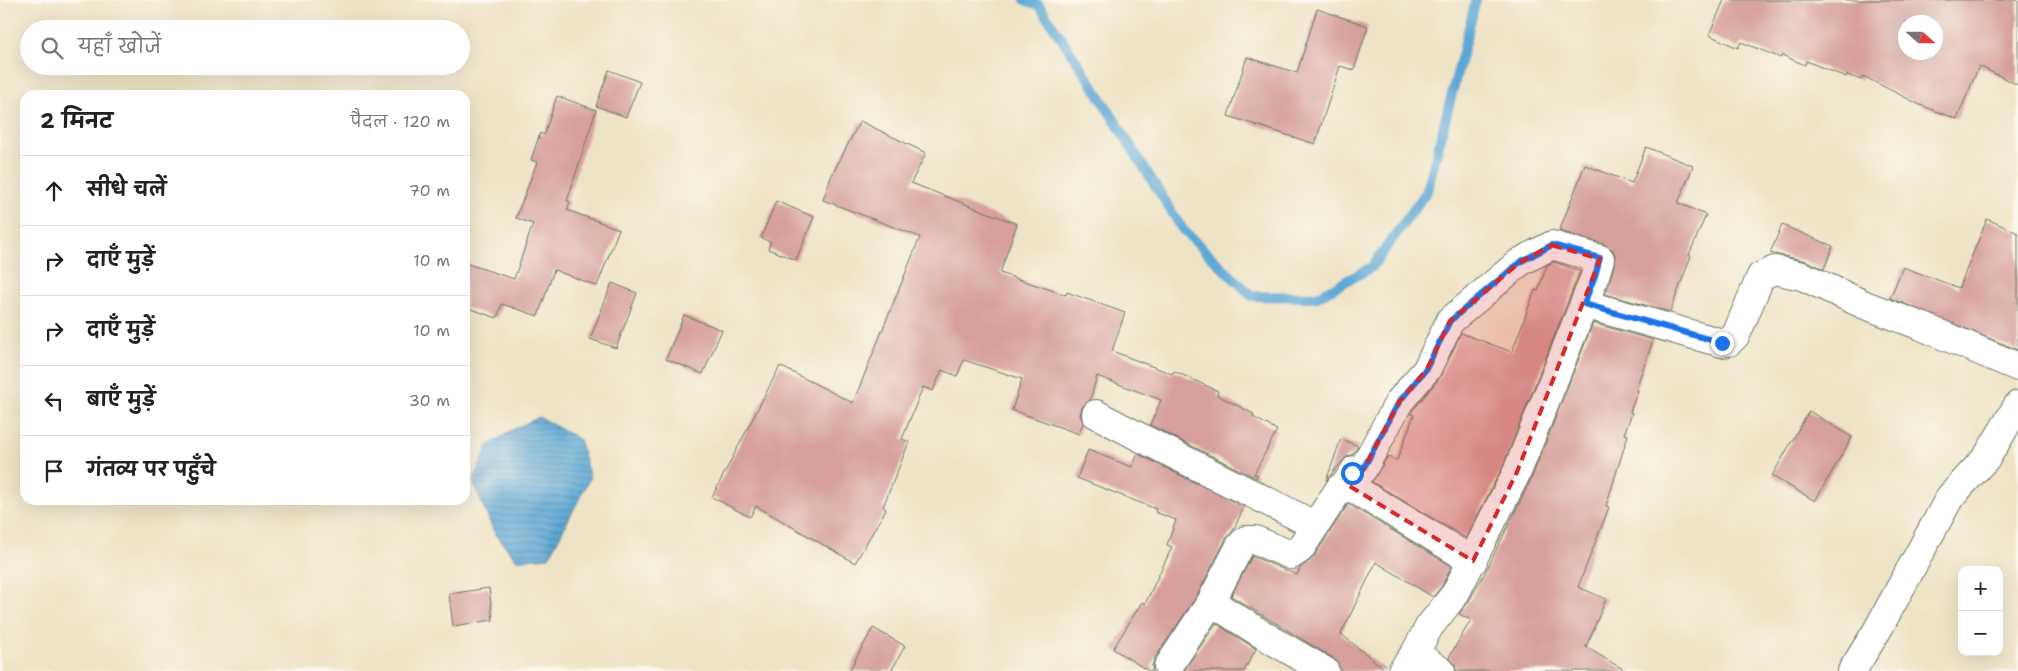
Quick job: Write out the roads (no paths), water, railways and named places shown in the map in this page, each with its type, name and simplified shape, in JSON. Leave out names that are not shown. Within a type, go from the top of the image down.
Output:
[{"type":"street","points":[[1168,667],[1211,602],[1240,546],[1246,540],[1255,540],[1291,555],[1300,549],[1340,488],[1346,484],[1356,469],[1363,469],[1399,402],[1426,369],[1450,321],[1520,262],[1552,245],[1600,258],[1595,276],[1518,472],[1455,594],[1429,626],[1408,662],[1441,671]]},
{"type":"street","points":[[1584,304],[1722,343],[1729,342],[1736,335],[1761,276],[1775,270],[1802,276],[1865,305],[1921,326],[2018,367]]},
{"type":"street","points":[[1852,671],[1878,629],[1950,497],[1987,457],[2018,405]]},
{"type":"street","points":[[1096,414],[1180,459],[1251,492],[1314,525]]},
{"type":"street","points":[[1346,484],[1473,561]]},
{"type":"street","points":[[1211,602],[1325,671]]},
{"type":"water","points":[[539,417],[579,439],[590,478],[549,557],[517,560],[495,534],[473,482],[488,446],[512,430]]},
{"type":"waterway","points":[[1025,0],[1039,5],[1090,81],[1183,230],[1252,296],[1317,297],[1372,267],[1427,191],[1476,0]]}]
